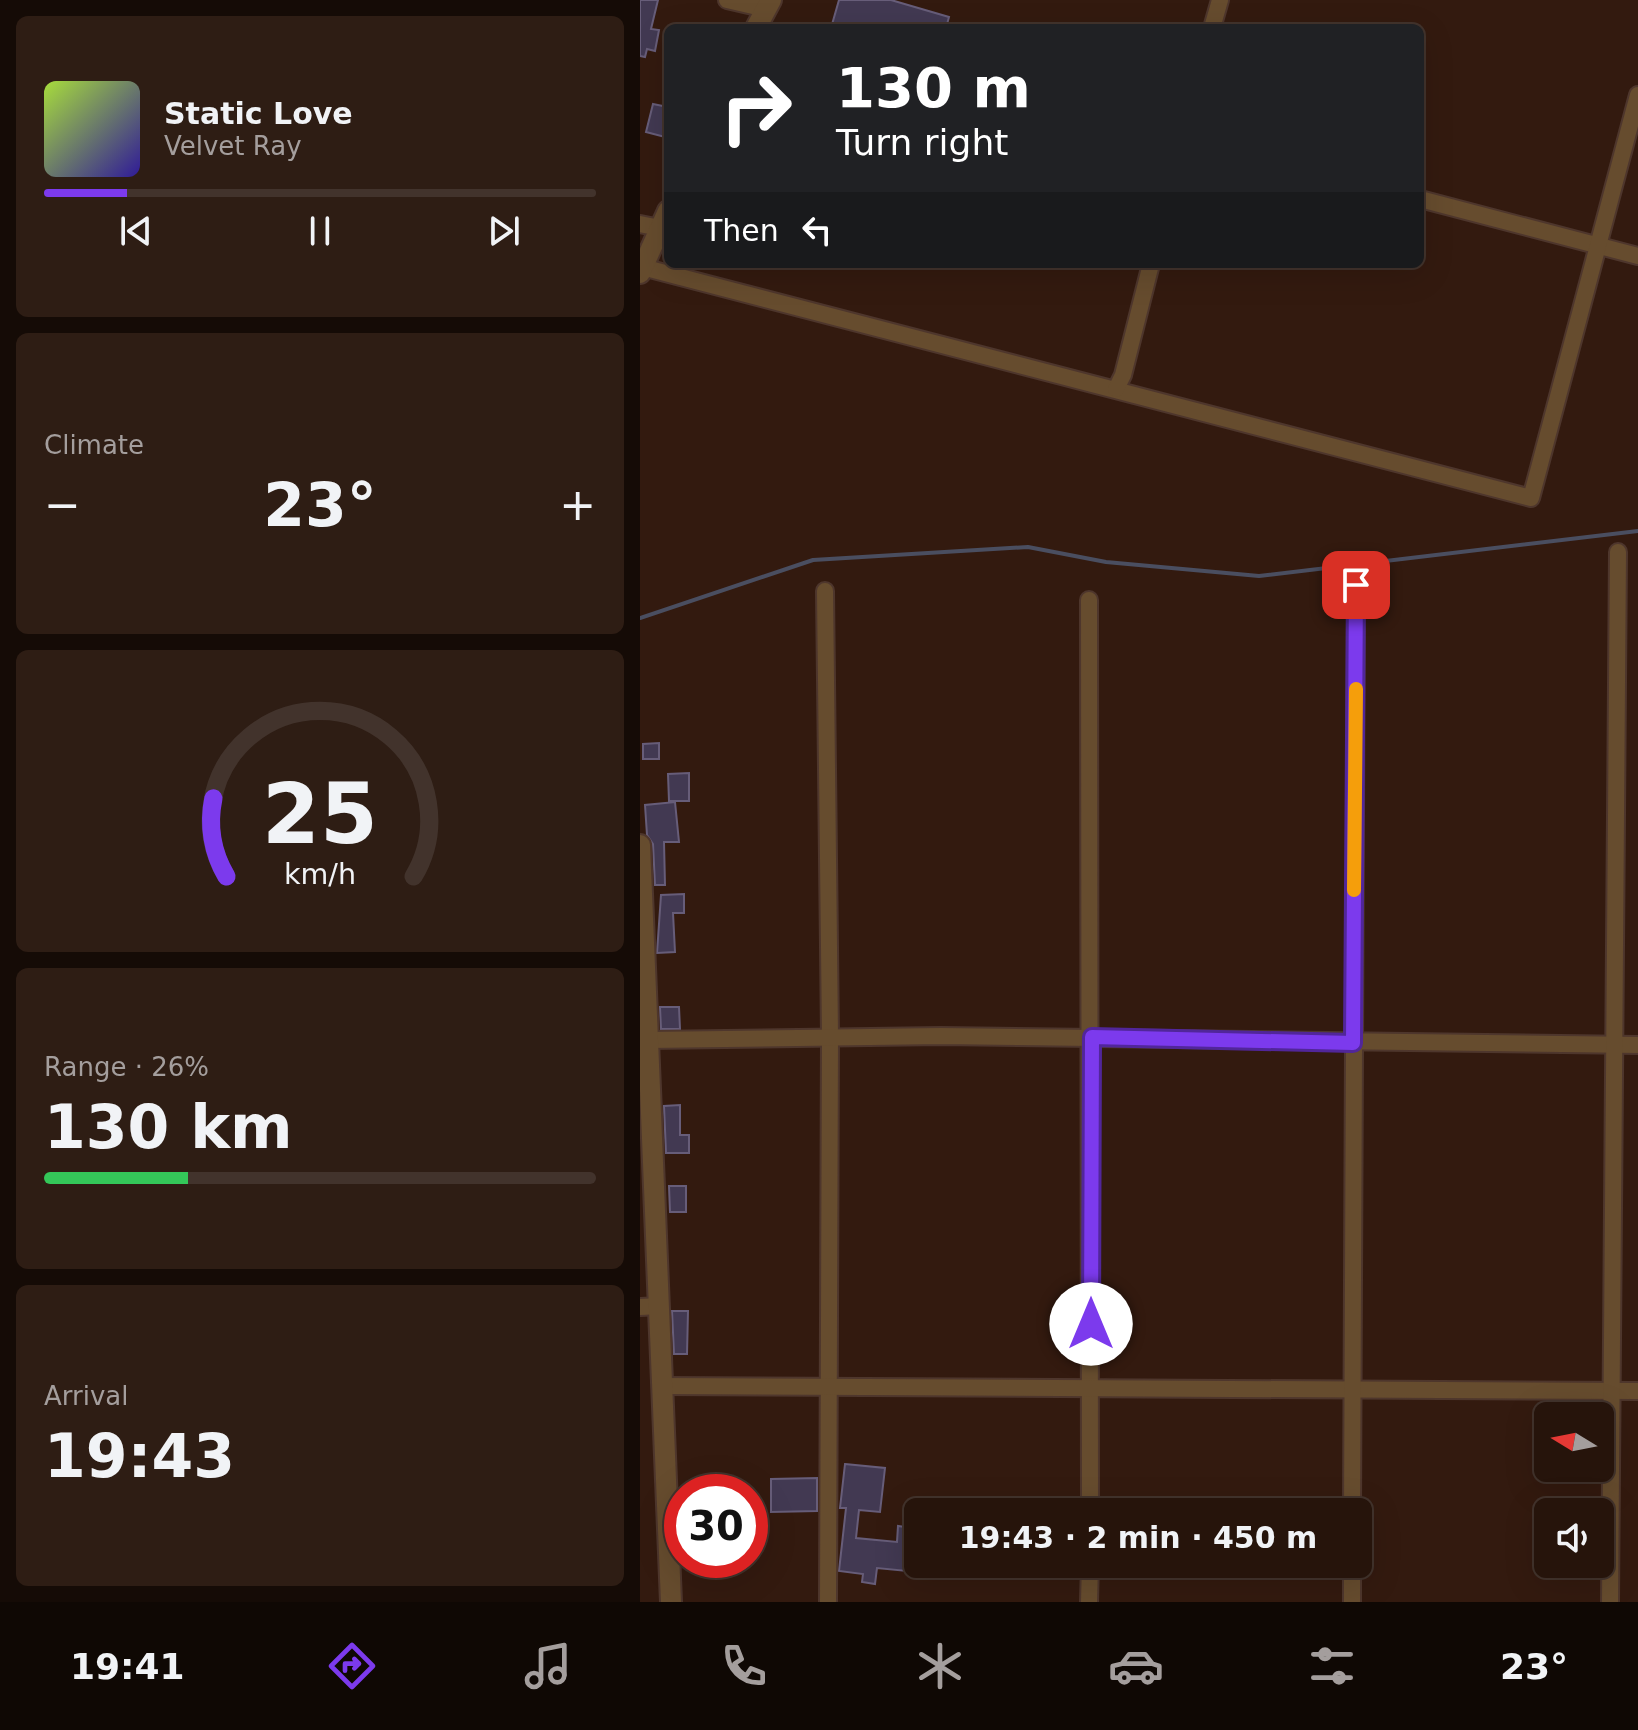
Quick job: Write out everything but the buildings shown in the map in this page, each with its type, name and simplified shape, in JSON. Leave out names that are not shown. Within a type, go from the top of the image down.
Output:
[{"type":"street","points":[[727,0],[765,18]]},
{"type":"street","points":[[1213,24],[1220,0]]},
{"type":"street","points":[[656,221],[641,270],[1116,389],[1531,498],[1638,95]]},
{"type":"street","points":[[1424,200],[1638,256]]},
{"type":"street","points":[[1116,389],[1150,268]]},
{"type":"street","points":[[1610,1602],[1618,552]]},
{"type":"street","points":[[1352,1498],[1356,585]]},
{"type":"street","points":[[825,591],[830,1036],[828,1602]]},
{"type":"street","points":[[1089,600],[1092,1037],[1090,1498]]},
{"type":"street","points":[[640,845],[648,1040],[650,1306],[661,1386],[671,1602]]},
{"type":"street","points":[[648,1040],[830,1036],[1092,1037],[1638,1045]]},
{"type":"street","points":[[661,1386],[1638,1391]]},
{"type":"street","points":[[1089,1602],[1090,1578]]},
{"type":"street","points":[[1352,1578],[1352,1602]]},
{"type":"waterway","points":[[640,618],[813,560],[1028,547],[1106,562],[1259,576],[1638,531]]},
{"type":"slow traffic","points":[[1354,890],[1356,689]]},
{"type":"route","points":[[1091,1324],[1092,1037],[1353,1043],[1356,585]]}]
